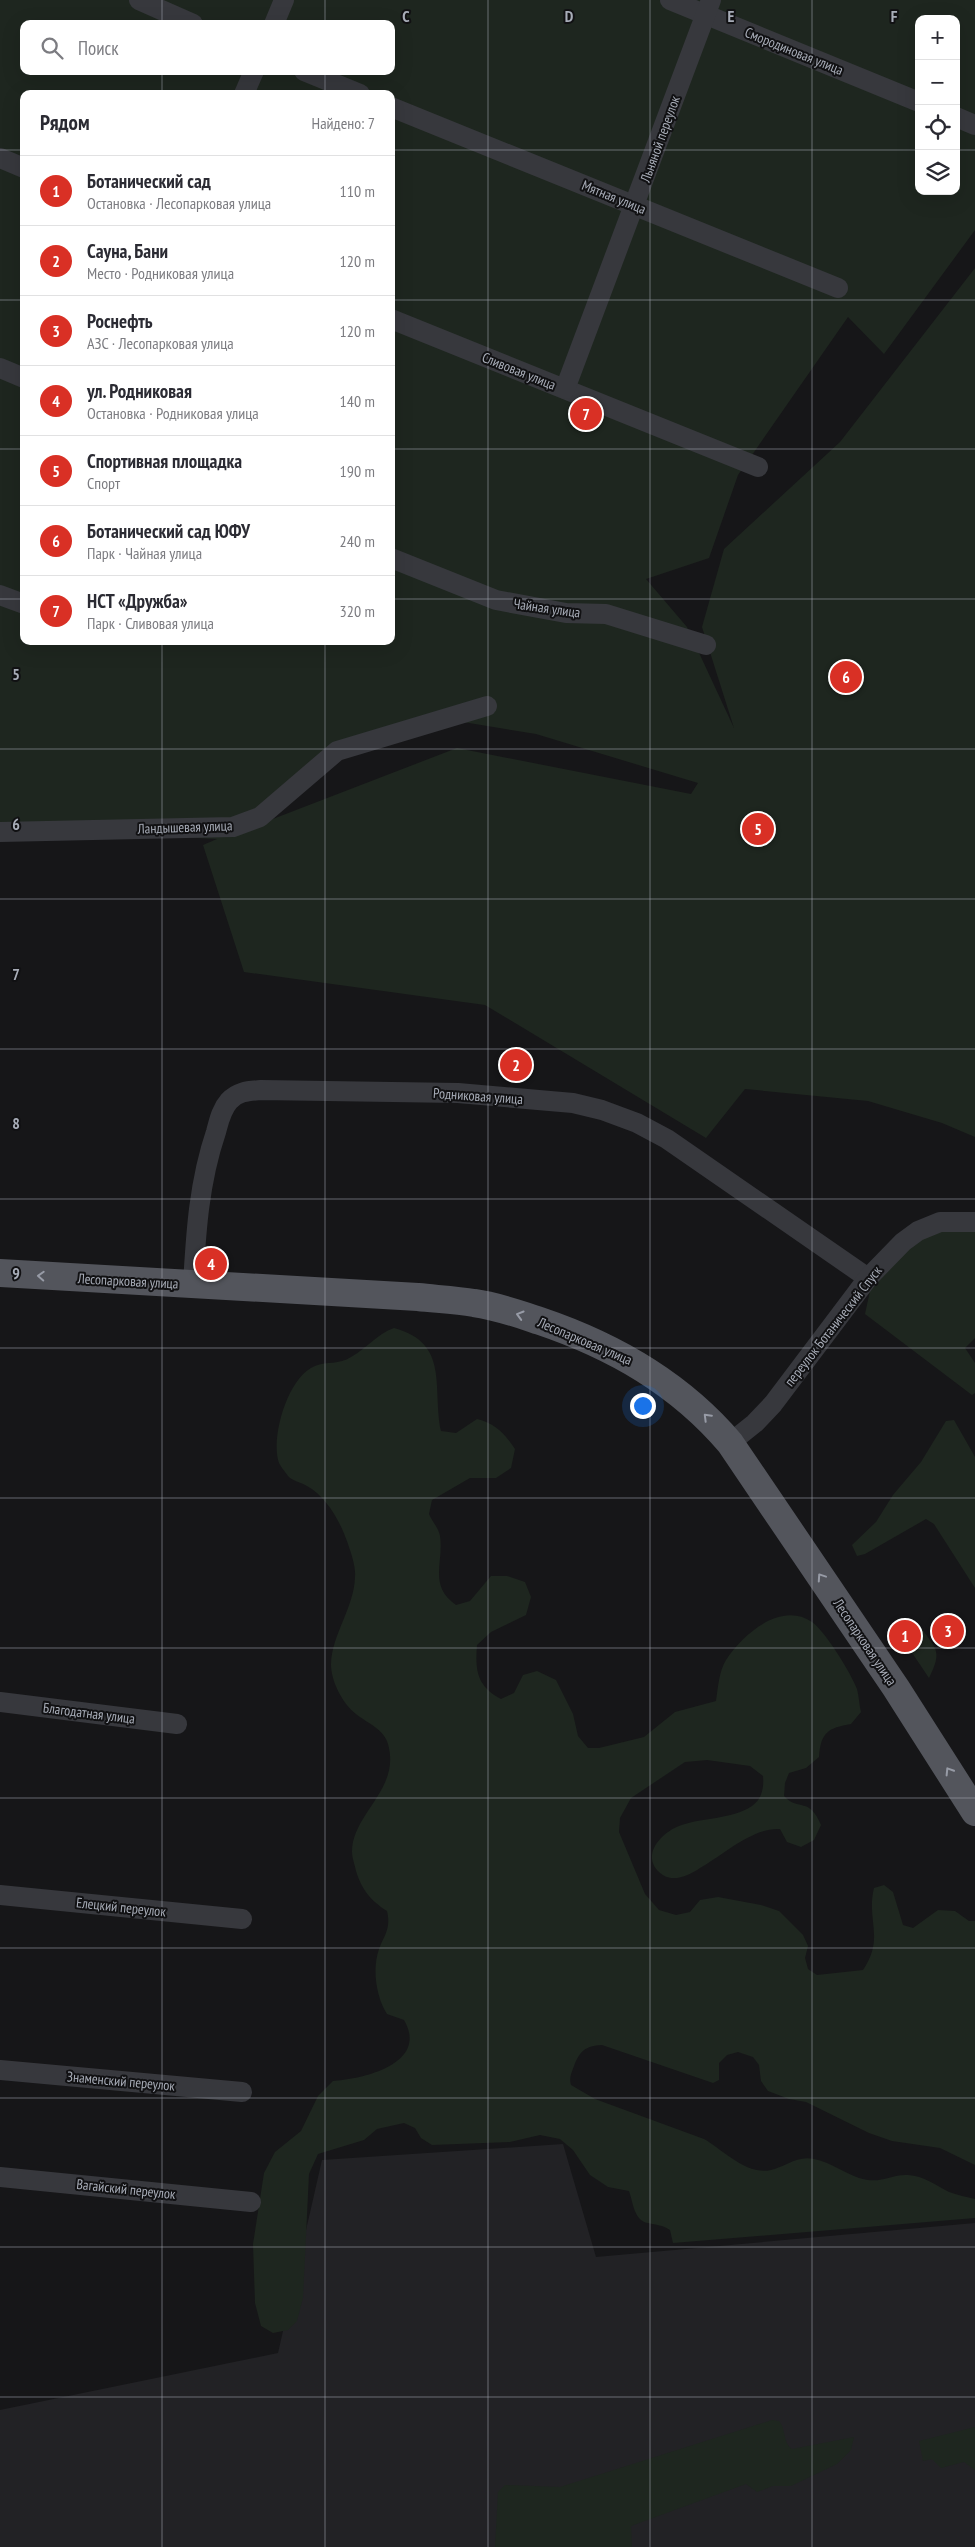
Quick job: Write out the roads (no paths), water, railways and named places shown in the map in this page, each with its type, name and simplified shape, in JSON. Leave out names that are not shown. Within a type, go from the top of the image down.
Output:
[{"type":"main road","name":"Лесопарковая улица","points":[[0,1273],[474,1303],[524,1315],[612,1349],[650,1372],[691,1402],[730,1443],[891,1680],[975,1812]]},
{"type":"street","points":[[139,0],[184,20]]},
{"type":"street","points":[[276,20],[284,0]]},
{"type":"street","name":"Смородиновая улица","points":[[670,0],[708,8],[915,100]]},
{"type":"street","name":"Льняной переулок","points":[[565,389],[708,8]]},
{"type":"street","points":[[246,90],[252,75]]},
{"type":"street","points":[[314,75],[350,90]]},
{"type":"street","name":"Мятная улица","points":[[395,108],[838,288]]},
{"type":"street","points":[[960,119],[975,125]]},
{"type":"street","points":[[0,158],[20,166]]},
{"type":"street","name":"Сливовая улица","points":[[395,321],[758,467]]},
{"type":"street","points":[[0,368],[20,376]]},
{"type":"street","name":"Чайная улица","points":[[395,560],[496,600],[566,613],[606,614],[706,645]]},
{"type":"street","points":[[0,595],[20,602]]},
{"type":"street","name":"Ландышевая улица","points":[[0,832],[233,827],[260,817],[337,751],[486,706]]},
{"type":"street","name":"Родниковая улица","points":[[193,1284],[200,1192],[205,1164],[223,1110],[230,1100],[240,1092],[261,1090],[458,1093],[572,1102],[602,1110],[637,1123],[667,1139],[868,1278]]},
{"type":"street","name":"переулок Ботанический Спуск","points":[[730,1443],[755,1423],[773,1404],[868,1278],[903,1242],[918,1231],[940,1222],[975,1222]]},
{"type":"street","name":"Благодатная улица","points":[[0,1702],[177,1724]]},
{"type":"street","name":"Елецкий переулок","points":[[0,1895],[242,1919]]},
{"type":"street","name":"Знаменский переулок","points":[[0,2070],[242,2092]]},
{"type":"street","name":"Вагайский переулок","points":[[0,2177],[251,2202]]},
{"type":"place","name":"НСТ «Дружба»","points":[[586,414]]},
{"type":"place","name":"Ботанический сад ЮФУ","points":[[846,677]]},
{"type":"place","name":"Спортивная площадка","points":[[758,829]]},
{"type":"place","name":"Сауна, Бани","points":[[516,1065]]},
{"type":"place","name":"ул. Родниковая","points":[[211,1264]]},
{"type":"place","name":"Роснефть","points":[[948,1631]]},
{"type":"place","name":"Ботанический сад","points":[[905,1636]]}]
